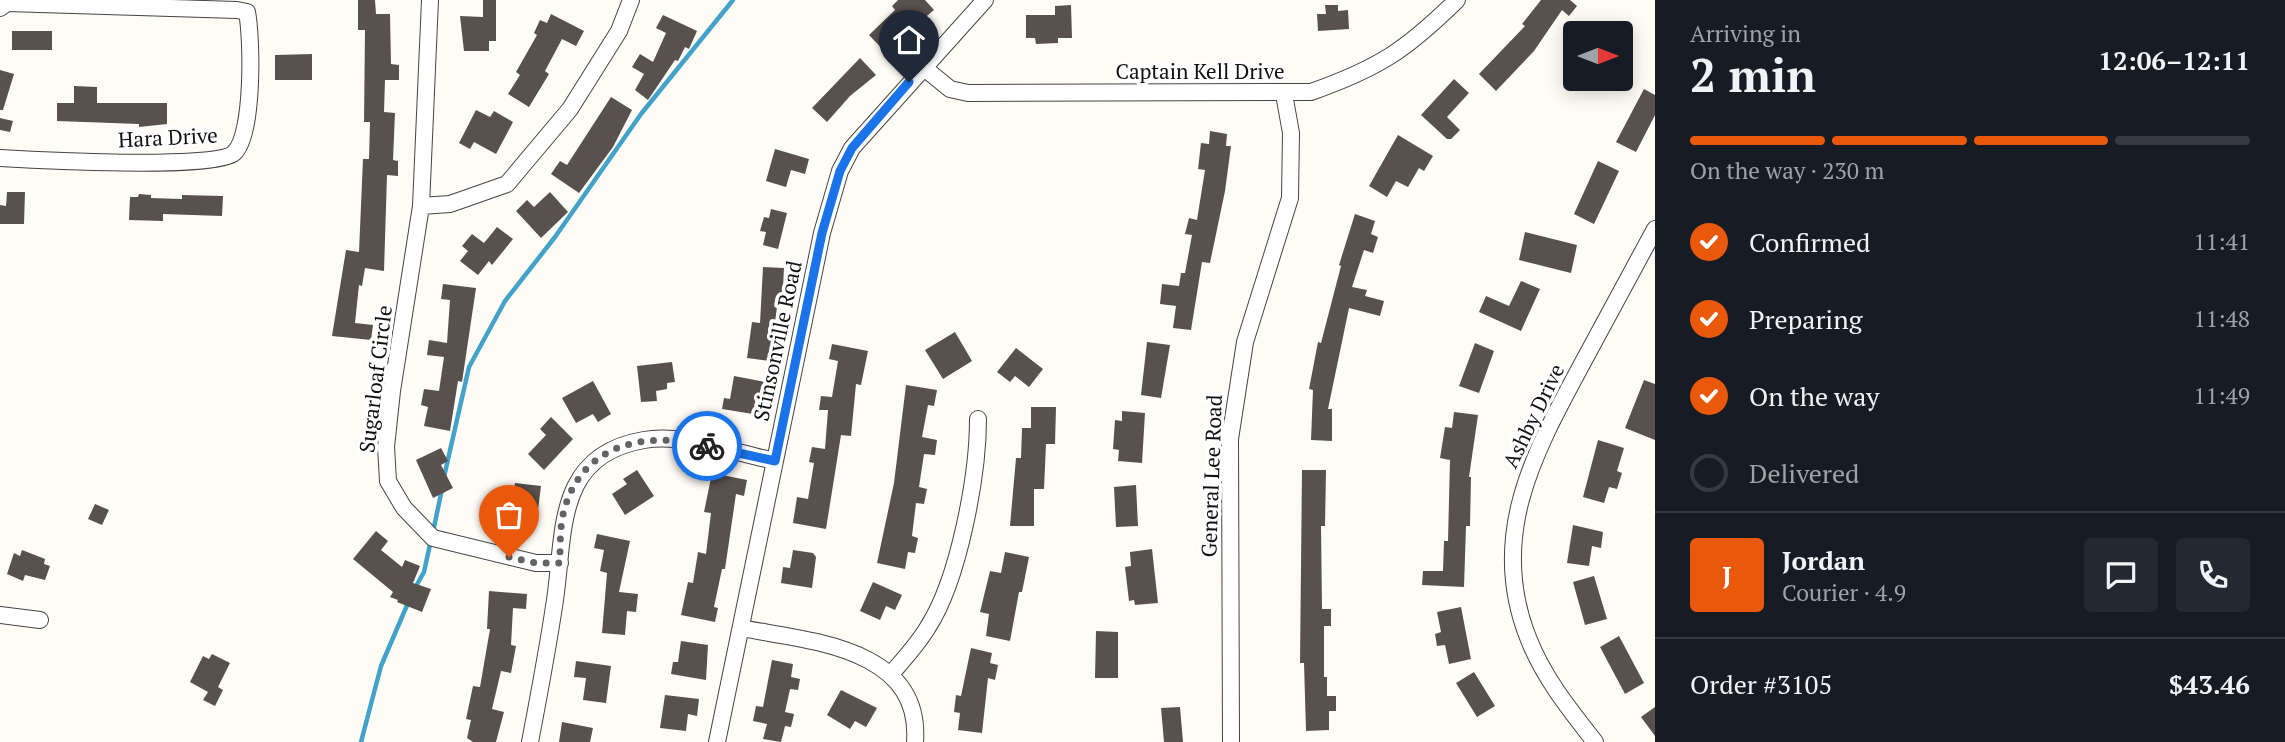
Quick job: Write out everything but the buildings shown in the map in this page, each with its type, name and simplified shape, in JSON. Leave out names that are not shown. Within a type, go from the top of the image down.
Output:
[{"type":"street","name":"Sugarloaf Circle","points":[[430,0],[422,206],[391,402],[386,447],[388,481],[404,508],[433,538],[536,563],[560,563]]},
{"type":"street","points":[[422,206],[450,204],[507,184],[570,109],[619,31],[631,0]]},
{"type":"street","name":"Stinsonville Road","points":[[717,742],[822,233],[840,171],[852,148],[985,0]]},
{"type":"street","name":"Captain Kell Drive","points":[[923,67],[950,89],[968,93],[1311,92],[1380,64],[1409,45],[1457,0]]},
{"type":"street","name":"Hara Drive","points":[[0,158],[189,161],[224,158],[234,154],[244,138],[247,121],[250,28],[247,12],[5,4]]},
{"type":"street","name":"General Lee Road","points":[[1231,742],[1230,439],[1245,342],[1290,198],[1291,133],[1284,94]]},
{"type":"street","name":"Ashby Drive","points":[[1595,742],[1554,686],[1528,637],[1514,566],[1515,529],[1518,506],[1539,444],[1655,229]]},
{"type":"street","points":[[891,674],[929,626],[945,593],[957,554],[978,453],[978,419]]},
{"type":"street","points":[[530,742],[560,563],[563,517],[570,495],[587,468],[605,453],[646,439],[664,439],[775,461]]},
{"type":"street","points":[[0,615],[40,620]]},
{"type":"street","points":[[741,628],[838,647],[867,657],[891,674],[907,700],[916,731],[915,742]]},
{"type":"waterway","points":[[444,477],[469,367],[505,301],[555,237],[641,114],[733,0]]},
{"type":"waterway","points":[[433,532],[442,489]]},
{"type":"waterway","points":[[415,588],[424,572],[431,540]]},
{"type":"waterway","points":[[361,742],[381,666],[408,603]]},
{"type":"way so far","points":[[509,557],[536,563],[560,563],[561,528],[570,495],[582,475],[605,453],[646,439],[707,446]]},
{"type":"route","points":[[707,446],[775,461],[822,233],[840,171],[852,148],[909,82]]}]
